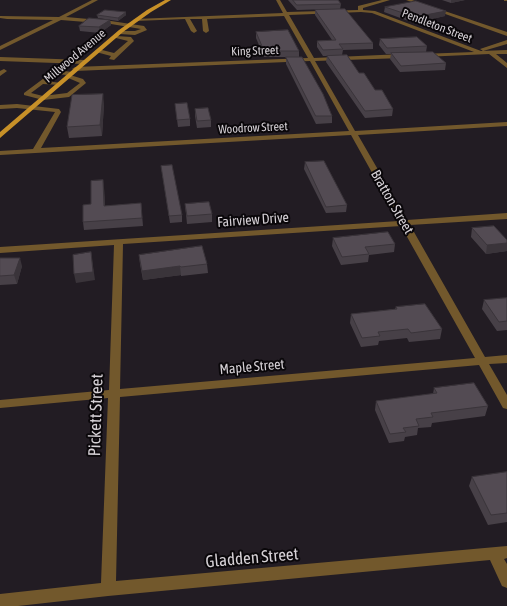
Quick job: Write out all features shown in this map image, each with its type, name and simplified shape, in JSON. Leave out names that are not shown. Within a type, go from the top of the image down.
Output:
[{"type":"main road","name":"Millwood Avenue","points":[[2,134],[129,24],[169,0]]},
{"type":"street","points":[[0,48],[96,0]]},
{"type":"street","name":"Bratton Street","points":[[278,0],[507,405]]},
{"type":"street","points":[[135,20],[361,11],[360,7],[388,0]]},
{"type":"street","points":[[408,0],[507,34]]},
{"type":"street","name":"Pendleton Street","points":[[361,11],[373,12],[483,53]]},
{"type":"street","points":[[0,17],[60,18],[129,24],[142,27],[144,30],[135,33],[120,32]]},
{"type":"street","points":[[187,18],[194,31]]},
{"type":"street","points":[[204,18],[206,31]]},
{"type":"street","points":[[112,68],[114,58],[131,41],[129,38],[114,37]]},
{"type":"street","points":[[475,51],[507,42]]},
{"type":"street","name":"King Street","points":[[55,72],[72,73],[112,68],[507,52]]},
{"type":"street","points":[[96,53],[137,62],[140,67]]},
{"type":"street","points":[[491,53],[507,66]]},
{"type":"street","points":[[0,59],[84,62]]},
{"type":"street","points":[[55,61],[53,63],[56,65],[55,72],[26,94],[44,98],[69,95],[84,83],[72,73]]},
{"type":"street","points":[[42,82],[59,84]]},
{"type":"street","points":[[0,107],[33,107],[57,110],[58,112],[39,143],[36,151]]},
{"type":"street","name":"Woodrow Street","points":[[0,153],[507,124]]},
{"type":"street","name":"Fairview Drive","points":[[0,250],[507,216]]},
{"type":"street","name":"Pickett Street","points":[[108,589],[119,242]]},
{"type":"street","name":"Maple Street","points":[[0,404],[507,359]]},
{"type":"street","points":[[501,553],[507,581]]},
{"type":"street","name":"Gladden Street","points":[[0,601],[108,589],[501,553]]},
{"type":"building","points":[[293,0],[338,0],[341,4],[297,5]]},
{"type":"building","points":[[416,1],[446,11],[415,17],[385,7]]},
{"type":"building","points":[[345,9],[373,43],[339,44],[343,49],[323,50],[317,41],[336,40],[315,10]]},
{"type":"building","points":[[105,10],[126,12],[118,18],[97,15]]},
{"type":"building","points":[[89,18],[110,20],[99,27],[79,26]]},
{"type":"building","points":[[288,30],[299,51],[264,51],[256,32]]},
{"type":"building","points":[[417,37],[427,46],[387,48],[380,39]]},
{"type":"building","points":[[433,52],[446,63],[401,66],[391,53]]},
{"type":"building","points":[[347,55],[359,73],[364,73],[375,90],[382,90],[393,109],[365,111],[327,56]]},
{"type":"building","points":[[286,57],[302,57],[323,94],[332,116],[316,116]]},
{"type":"building","points":[[103,94],[100,125],[67,127],[72,95]]},
{"type":"building","points":[[187,103],[190,119],[177,120],[175,104]]},
{"type":"building","points":[[208,108],[211,120],[197,121],[195,109]]},
{"type":"building","points":[[324,161],[347,205],[326,207],[305,162]]},
{"type":"building","points":[[172,165],[182,215],[169,216],[161,166]]},
{"type":"building","points":[[103,180],[104,206],[141,203],[142,218],[83,222],[83,205],[91,204],[91,181]]},
{"type":"building","points":[[209,202],[212,214],[187,216],[185,204]]},
{"type":"building","points":[[494,226],[507,240],[507,243],[487,245],[472,228]]},
{"type":"building","points":[[388,232],[395,244],[365,247],[369,254],[342,257],[333,238]]},
{"type":"building","points":[[202,246],[207,264],[142,271],[139,255]]},
{"type":"building","points":[[91,252],[93,272],[74,274],[73,255]]},
{"type":"building","points":[[0,258],[20,258],[14,275],[0,276]]},
{"type":"building","points":[[507,298],[507,321],[499,322],[484,300]]},
{"type":"building","points":[[425,304],[442,329],[411,333],[408,329],[378,332],[380,336],[362,338],[351,314],[397,309],[396,307]]},
{"type":"building","points":[[474,383],[488,406],[431,413],[433,417],[416,419],[419,426],[403,428],[406,432],[390,434],[376,401],[437,393],[434,388]]},
{"type":"building","points":[[507,472],[507,513],[491,515],[472,477]]}]
